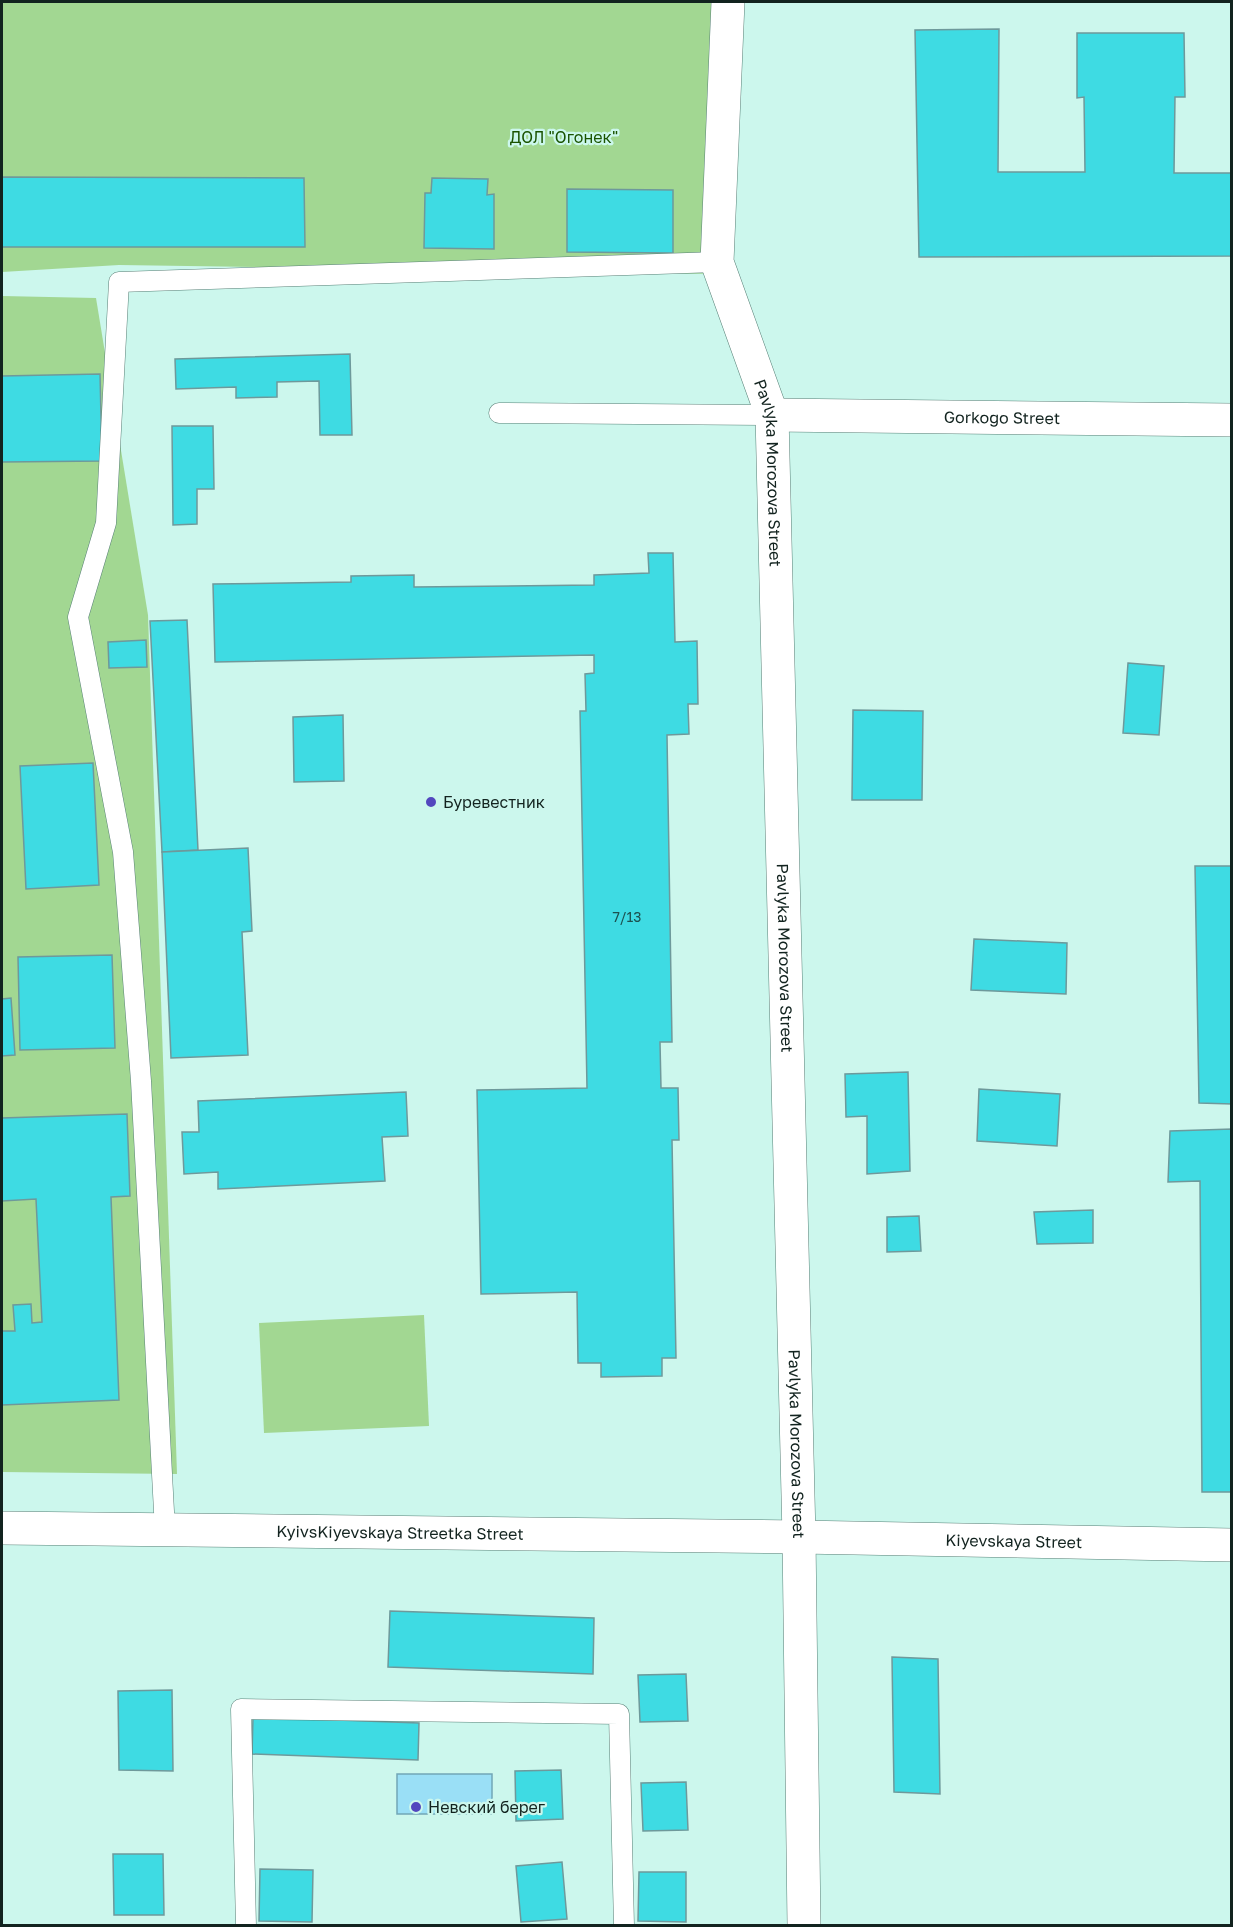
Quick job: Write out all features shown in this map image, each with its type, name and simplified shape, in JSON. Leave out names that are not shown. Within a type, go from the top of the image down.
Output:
[{"type":"street","name":"Pavlyka Morozova Street","points":[[728,2],[717,262],[772,415],[799,1537],[804,1926]]},
{"type":"street","name":"Gorkogo Street","points":[[772,415],[1232,420]]},
{"type":"street","name":"KyivsKiyevskaya Streetka Street","points":[[2,1528],[799,1537]]},
{"type":"street","name":"Kiyevskaya Street","points":[[799,1537],[1232,1545]]},
{"type":"lane","points":[[165,1530],[141,1081],[123,852],[78,617],[106,523],[119,282],[717,262]]},
{"type":"lane","points":[[499,413],[772,415]]},
{"type":"lane","points":[[246,1926],[241,1709],[619,1714],[624,1926]]},
{"type":"green space","name":"ДОЛ \"Огонек\"","points":[[2,2],[713,2],[719,274],[119,265],[2,272]]},
{"type":"green space","points":[[2,296],[96,298],[148,615],[177,1474],[2,1472]]},
{"type":"green space","points":[[424,1315],[429,1426],[264,1433],[259,1323]]},
{"type":"water","points":[[397,1774],[492,1774],[492,1814],[397,1814]]},
{"type":"building","points":[[999,29],[998,172],[1085,172],[1084,97],[1077,98],[1077,33],[1184,33],[1185,97],[1175,97],[1174,173],[1232,173],[1232,256],[919,257],[915,30]]},
{"type":"building","points":[[2,177],[304,178],[305,247],[2,247]]},
{"type":"building","points":[[432,178],[488,179],[487,195],[494,194],[494,249],[424,248],[425,193],[431,193]]},
{"type":"building","points":[[567,189],[673,190],[673,253],[567,252]]},
{"type":"building","points":[[350,354],[352,435],[320,435],[319,381],[277,382],[277,397],[236,398],[236,387],[176,389],[175,359]]},
{"type":"building","points":[[100,374],[102,461],[2,462],[2,376]]},
{"type":"building","points":[[172,426],[213,426],[214,489],[197,489],[197,524],[173,525]]},
{"type":"building","points":[[648,553],[673,553],[675,642],[697,641],[698,704],[688,704],[689,734],[667,735],[672,1042],[660,1042],[661,1088],[678,1088],[679,1140],[672,1140],[676,1358],[662,1358],[662,1376],[601,1377],[601,1363],[578,1363],[577,1292],[481,1294],[477,1090],[587,1088],[580,711],[586,711],[585,674],[594,673],[594,655],[215,662],[213,584],[351,582],[351,576],[414,575],[414,587],[594,585],[594,575],[649,573]]},
{"type":"building","points":[[187,620],[198,850],[162,852],[150,621]]},
{"type":"building","points":[[146,640],[147,667],[109,668],[108,642]]},
{"type":"building","points":[[1128,663],[1164,666],[1159,735],[1123,733]]},
{"type":"building","points":[[853,710],[923,711],[922,800],[852,800]]},
{"type":"building","points":[[343,715],[344,781],[294,782],[293,717]]},
{"type":"building","points":[[93,763],[99,885],[26,889],[20,766]]},
{"type":"building","points":[[248,848],[252,931],[242,932],[248,1055],[171,1058],[162,852]]},
{"type":"building","points":[[1195,866],[1232,866],[1232,1104],[1199,1103]]},
{"type":"building","points":[[974,939],[1067,943],[1066,994],[971,990]]},
{"type":"building","points":[[112,955],[115,1048],[20,1050],[18,957]]},
{"type":"building","points":[[11,998],[15,1055],[2,1056],[2,999]]},
{"type":"building","points":[[908,1072],[910,1171],[867,1174],[867,1116],[846,1117],[845,1074]]},
{"type":"building","points":[[979,1089],[1060,1094],[1057,1146],[977,1141]]},
{"type":"building","points":[[406,1092],[408,1136],[382,1137],[385,1181],[218,1189],[218,1172],[184,1174],[182,1132],[199,1132],[198,1101]]},
{"type":"building","points":[[127,1114],[130,1196],[111,1197],[119,1400],[2,1405],[2,1331],[15,1331],[13,1305],[31,1304],[32,1323],[42,1322],[36,1199],[2,1201],[2,1118]]},
{"type":"building","points":[[1232,1129],[1232,1492],[1202,1492],[1200,1181],[1168,1182],[1170,1131]]},
{"type":"building","points":[[1093,1210],[1093,1243],[1037,1244],[1034,1212]]},
{"type":"building","points":[[919,1216],[921,1251],[887,1252],[887,1217]]},
{"type":"building","points":[[390,1611],[594,1618],[593,1674],[388,1667]]},
{"type":"building","points":[[892,1657],[938,1659],[940,1794],[894,1792]]},
{"type":"building","points":[[686,1674],[688,1721],[640,1722],[638,1675]]},
{"type":"building","points":[[172,1690],[173,1771],[119,1770],[118,1691]]},
{"type":"building","points":[[253,1717],[419,1723],[418,1760],[252,1754]]},
{"type":"building","points":[[561,1770],[563,1819],[516,1821],[515,1771]]},
{"type":"building","points":[[686,1782],[688,1830],[643,1831],[641,1783]]},
{"type":"building","points":[[113,1854],[163,1854],[164,1915],[114,1915]]},
{"type":"building","points":[[562,1862],[567,1919],[521,1922],[516,1866]]},
{"type":"building","points":[[260,1869],[313,1870],[312,1922],[259,1921]]},
{"type":"building","points":[[639,1872],[686,1872],[686,1922],[638,1921]]},
{"type":"place","name":"Буревестник","points":[[431,802]]},
{"type":"place","name":"Невский берег","points":[[416,1807]]}]
